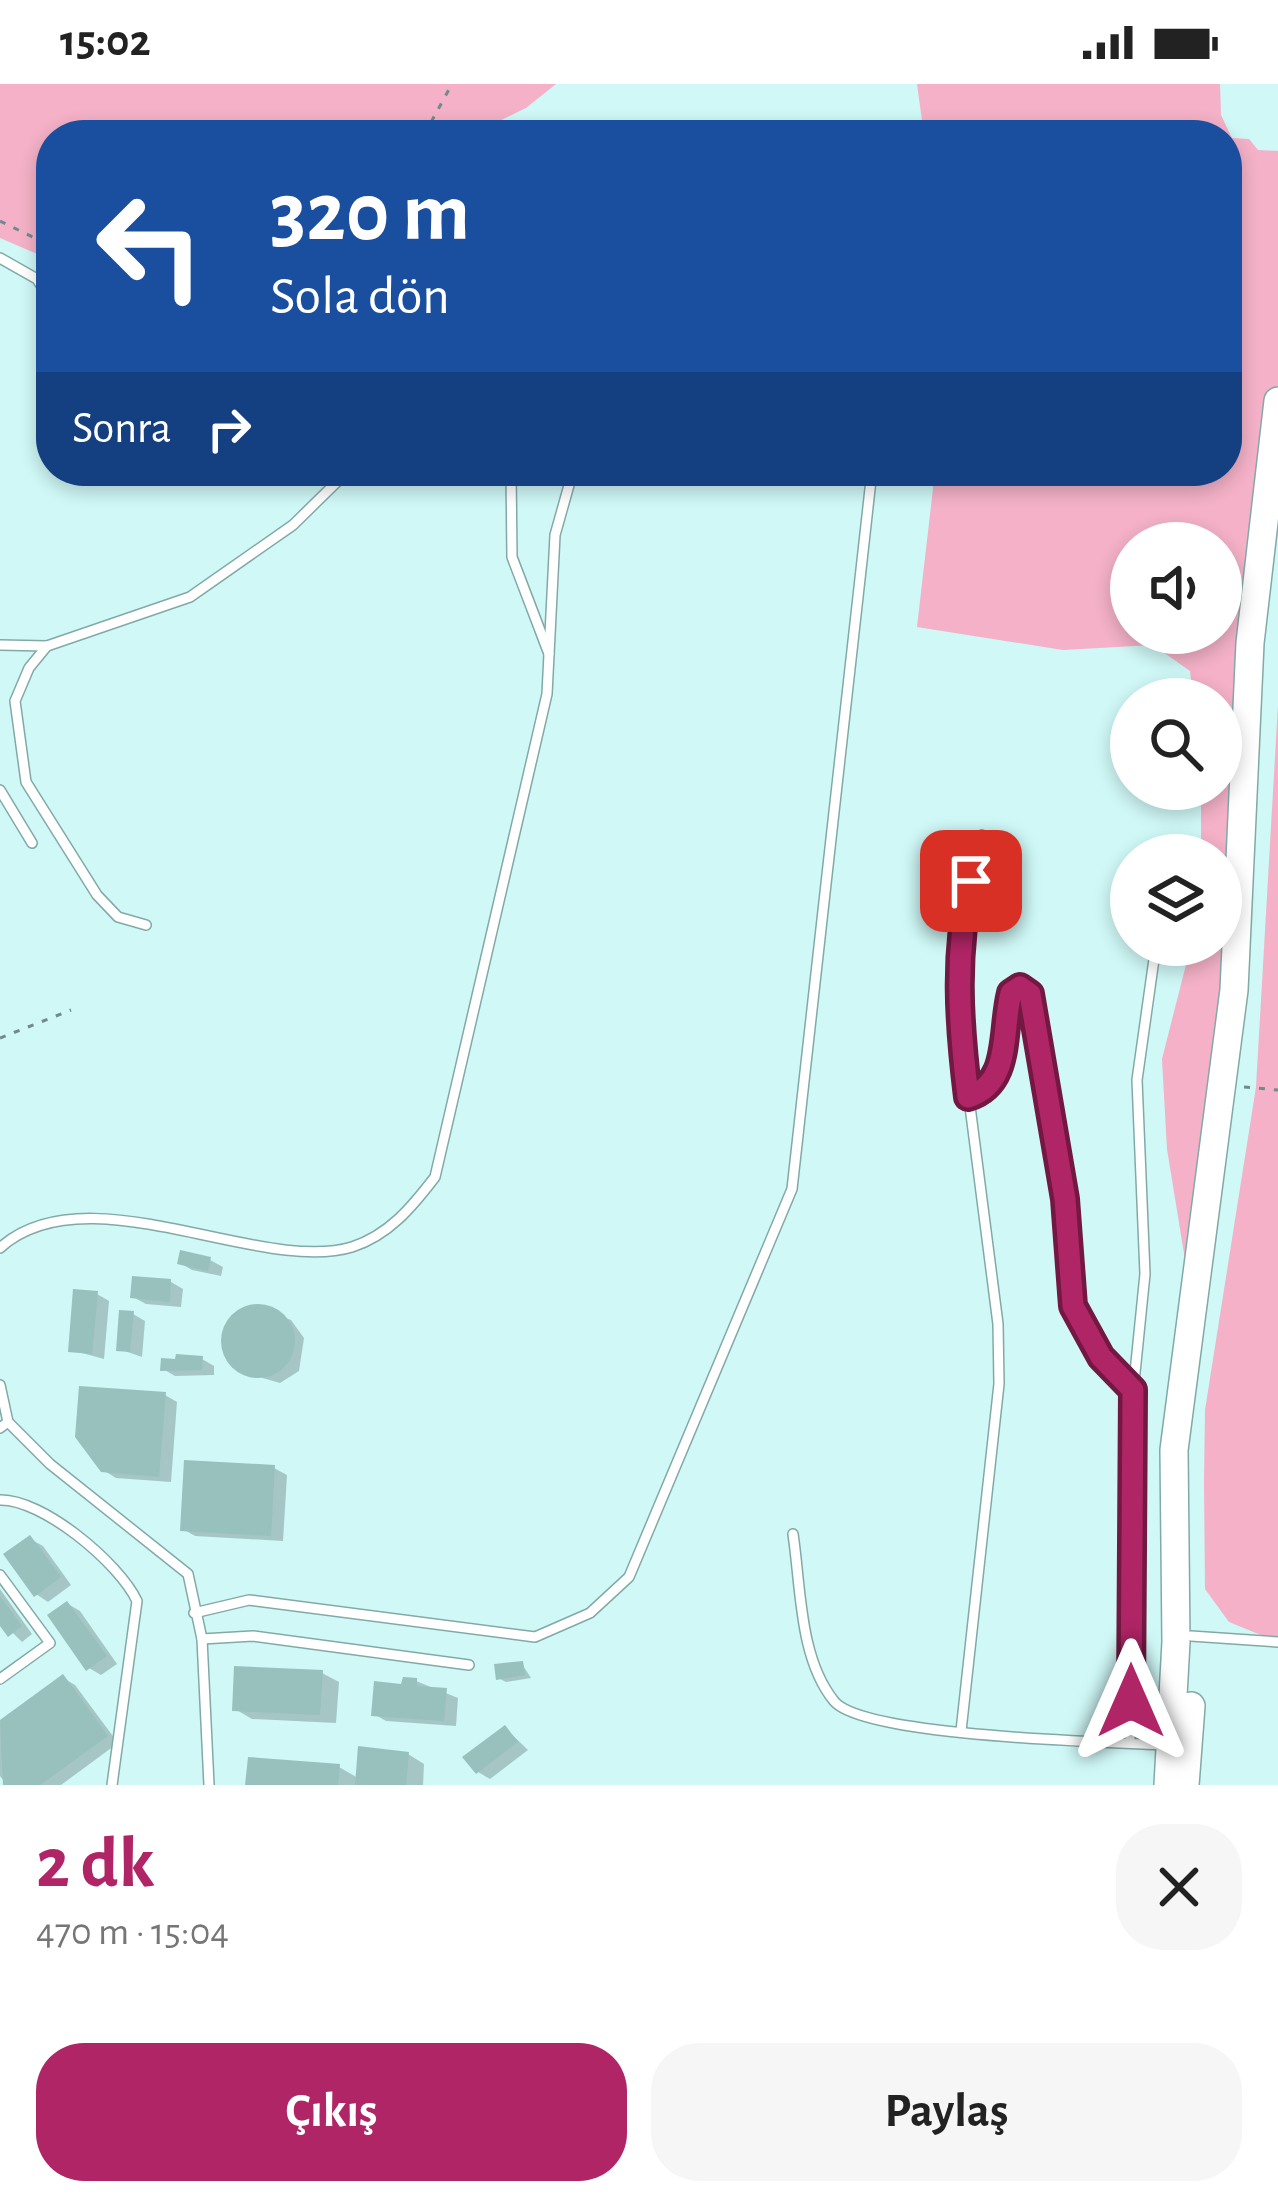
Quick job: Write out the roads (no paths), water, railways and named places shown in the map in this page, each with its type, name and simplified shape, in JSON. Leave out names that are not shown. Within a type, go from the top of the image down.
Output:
[{"type":"main road","points":[[1185,1785],[1174,1450],[1234,990],[1250,643],[1278,401]]},
{"type":"main road","points":[[1168,1785],[1181,1746],[1191,1636],[1192,1448],[1241,1087],[1261,725],[1278,537]]},
{"type":"lane","points":[[0,258],[36,278]]},
{"type":"lane","points":[[0,645],[47,646],[190,597],[293,525],[333,486]]},
{"type":"lane","points":[[511,486],[512,557],[551,659]]},
{"type":"lane","points":[[0,1248],[25,1230],[123,1220],[310,1250],[348,1248],[379,1235],[410,1210],[435,1177],[551,659],[554,535],[569,486]]},
{"type":"lane","points":[[194,1612],[249,1600],[535,1637],[590,1612],[629,1577],[792,1190],[870,486]]},
{"type":"lane","points":[[47,646],[28,668],[15,701],[26,782],[97,895],[118,917],[146,925]]},
{"type":"lane","points":[[0,790],[32,844]]},
{"type":"lane","points":[[962,1731],[999,1384],[998,1324],[958,1013],[961,926],[982,835]]},
{"type":"lane","points":[[1130,1743],[1133,1390],[1145,1274],[1137,1080],[1153,966]]},
{"type":"lane","points":[[968,1097],[987,1091],[998,1074],[1011,993],[1020,987],[1030,994],[1065,1199],[1073,1306],[1101,1357],[1133,1390]]},
{"type":"lane","points":[[0,1385],[4,1425],[188,1574],[202,1639],[209,1785]]},
{"type":"lane","points":[[0,1500],[32,1503],[51,1517],[127,1581],[137,1601],[112,1785]]},
{"type":"lane","points":[[793,1534],[808,1646],[836,1705],[877,1721],[1181,1746]]},
{"type":"lane","points":[[0,1575],[50,1643],[0,1679]]},
{"type":"lane","points":[[202,1639],[253,1636],[469,1665]]},
{"type":"lane","points":[[1191,1636],[1278,1642]]}]
